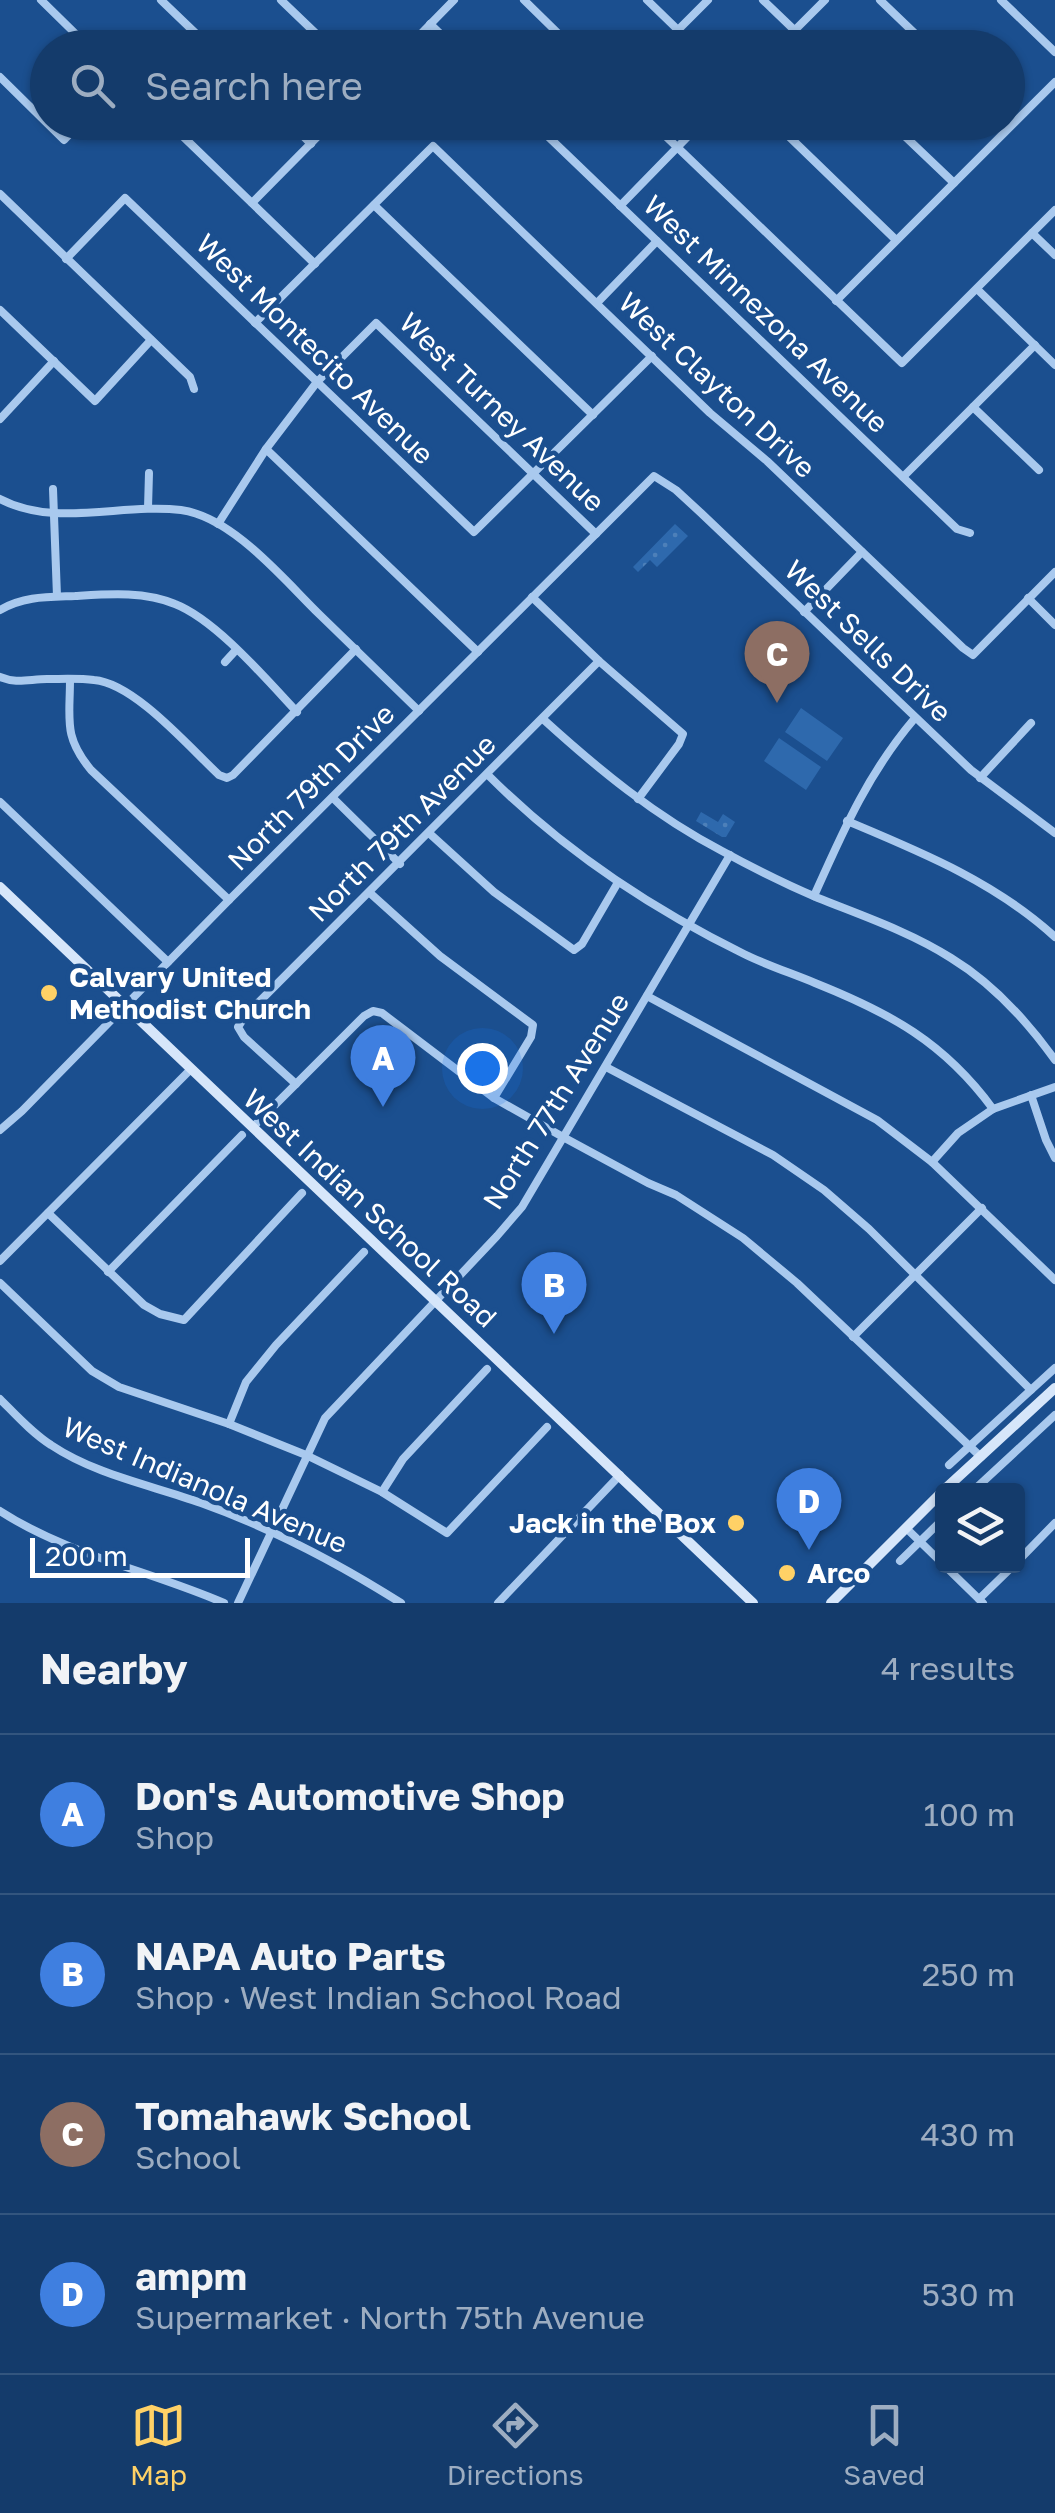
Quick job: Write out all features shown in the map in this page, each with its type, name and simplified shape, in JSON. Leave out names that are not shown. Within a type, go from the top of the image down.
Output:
[{"type":"main road","name":"West Indian School Road","points":[[3,894],[753,1603]]},
{"type":"main road","points":[[952,1483],[1055,1388]]},
{"type":"main road","points":[[830,1603],[935,1499]]},
{"type":"street","points":[[42,0],[72,30]]},
{"type":"street","points":[[162,0],[193,30]]},
{"type":"street","points":[[282,0],[313,30]]},
{"type":"street","points":[[424,30],[454,0]]},
{"type":"street","points":[[524,0],[555,30]]},
{"type":"street","points":[[646,0],[678,30],[708,0]]},
{"type":"street","points":[[763,0],[794,30],[825,0]]},
{"type":"street","points":[[880,0],[911,30]]},
{"type":"street","points":[[1002,0],[1055,52]]},
{"type":"street","points":[[430,24],[436,30]]},
{"type":"street","points":[[0,78],[30,107]]},
{"type":"street","points":[[1025,110],[1055,82]]},
{"type":"street","points":[[187,140],[315,264]]},
{"type":"street","points":[[307,140],[311,144]]},
{"type":"street","points":[[252,203],[315,140]]},
{"type":"street","name":"West Minnezona Avenue","points":[[552,140],[957,529],[970,533]]},
{"type":"street","points":[[669,140],[902,363],[1055,210]]},
{"type":"street","points":[[620,206],[685,140]]},
{"type":"street","points":[[793,140],[896,240]]},
{"type":"street","points":[[909,140],[954,183]]},
{"type":"street","points":[[836,301],[995,140]]},
{"type":"street","name":"West Clayton Drive","points":[[374,205],[433,146],[710,413],[755,450],[963,648],[973,654],[1028,598]]},
{"type":"street","points":[[0,194],[190,377],[194,389]]},
{"type":"street","name":"West Montecito Avenue","points":[[66,259],[125,198],[474,532],[535,474]]},
{"type":"street","points":[[256,323],[374,205],[592,416]]},
{"type":"street","points":[[1032,233],[1055,255]]},
{"type":"street","points":[[597,303],[657,241]]},
{"type":"street","points":[[976,289],[1055,365]]},
{"type":"street","points":[[0,310],[95,401],[151,340]]},
{"type":"street","name":"West Turney Avenue","points":[[317,382],[376,323],[596,534]]},
{"type":"street","points":[[903,477],[1035,345]]},
{"type":"street","points":[[535,474],[652,356]]},
{"type":"street","points":[[0,418],[54,362]]},
{"type":"street","points":[[218,524],[266,449],[317,382]]},
{"type":"street","points":[[973,407],[1039,470]]},
{"type":"street","points":[[266,449],[478,652]]},
{"type":"street","points":[[148,508],[149,473]]},
{"type":"street","name":"North 79th Drive","points":[[0,1130],[654,476]]},
{"type":"street","name":"West Sells Drive","points":[[654,476],[689,502],[980,778],[1055,832]]},
{"type":"street","points":[[53,489],[56,596]]},
{"type":"street","points":[[0,499],[30,511],[53,513],[148,508],[186,511],[218,524],[252,548],[419,711]]},
{"type":"street","points":[[804,612],[862,552]]},
{"type":"street","points":[[1055,572],[1028,598],[1055,625]]},
{"type":"street","points":[[0,610],[14,602],[42,596],[116,594],[174,603],[194,614],[236,650],[296,712]]},
{"type":"street","points":[[532,597],[683,734],[638,799]]},
{"type":"street","points":[[0,678],[12,682],[100,680],[126,690],[226,778],[233,776],[356,649]]},
{"type":"street","points":[[225,662],[236,650]]},
{"type":"street","name":"North 79th Avenue","points":[[296,1084],[244,1037],[238,1027],[245,1016],[600,661]]},
{"type":"street","points":[[70,679],[70,732],[76,752],[229,900]]},
{"type":"street","points":[[814,896],[867,783],[915,718]]},
{"type":"street","points":[[543,719],[586,758],[678,827],[814,896],[952,958],[1014,1011],[1055,1060]]},
{"type":"street","points":[[980,778],[1031,722]]},
{"type":"street","points":[[488,775],[544,828],[618,884],[746,956],[886,1014],[935,1046],[962,1070],[993,1109]]},
{"type":"street","points":[[334,798],[400,864]]},
{"type":"street","points":[[0,802],[168,962]]},
{"type":"street","points":[[847,821],[967,874],[1055,937]]},
{"type":"street","points":[[430,833],[494,892],[574,950],[582,944],[618,884]]},
{"type":"street","name":"North 77th Avenue","points":[[238,1603],[325,1418],[516,1214],[730,855]]},
{"type":"street","points":[[370,893],[440,956],[533,1025],[530,1037],[494,1098]]},
{"type":"street","points":[[647,996],[877,1120],[932,1162],[1055,1280]]},
{"type":"street","points":[[253,1127],[364,1016],[373,1011],[382,1013],[494,1098],[676,1195],[742,1238],[797,1283],[981,1457]]},
{"type":"street","points":[[606,1067],[773,1155],[824,1190],[916,1274],[1031,1390]]},
{"type":"street","points":[[0,1261],[190,1068]]},
{"type":"street","points":[[932,1162],[958,1133],[993,1109],[1055,1087]]},
{"type":"street","points":[[1030,1096],[1055,1158]]},
{"type":"street","points":[[108,1272],[242,1135]]},
{"type":"street","points":[[48,1213],[144,1305],[184,1320],[302,1193]]},
{"type":"street","points":[[853,1337],[982,1208]]},
{"type":"street","points":[[229,1424],[246,1382],[364,1252]]},
{"type":"street","points":[[0,1283],[92,1371],[119,1387],[306,1455],[382,1492],[447,1533],[548,1426]]},
{"type":"street","points":[[950,1464],[1055,1368]]},
{"type":"street","points":[[382,1492],[402,1459],[488,1370]]},
{"type":"street","name":"West Indianola Avenue","points":[[0,1399],[38,1436],[80,1462],[202,1503],[271,1532],[400,1603]]},
{"type":"street","points":[[982,1483],[1055,1415]]},
{"type":"street","points":[[498,1603],[620,1475]]},
{"type":"street","points":[[0,1510],[44,1536],[182,1584],[224,1603]]},
{"type":"street","points":[[1025,1553],[1055,1523]]},
{"type":"street","points":[[900,1560],[935,1527]]},
{"type":"street","points":[[906,1528],[935,1555]]},
{"type":"street","points":[[953,1573],[981,1601],[1006,1573]]},
{"type":"shaded area","points":[[675,524],[688,536],[657,567],[650,560],[638,572],[633,567]]},
{"type":"shaded area","points":[[801,708],[843,738],[827,761],[785,732]]},
{"type":"shaded area","points":[[779,738],[821,767],[806,790],[764,761]]},
{"type":"shaded area","points":[[701,812],[718,822],[723,814],[735,822],[726,837],[722,837],[696,821]]},
{"type":"place","name":"Tomahawk School","points":[[777,703]]},
{"type":"place","name":"Calvary United Methodist Church","points":[[49,993]]},
{"type":"place","name":"Don's Automotive Shop","points":[[383,1107]]},
{"type":"place","name":"NAPA Auto Parts","points":[[554,1334]]},
{"type":"place","name":"Jack in the Box","points":[[736,1523]]},
{"type":"place","name":"ampm","points":[[809,1550]]},
{"type":"place","name":"Arco","points":[[787,1573]]}]
